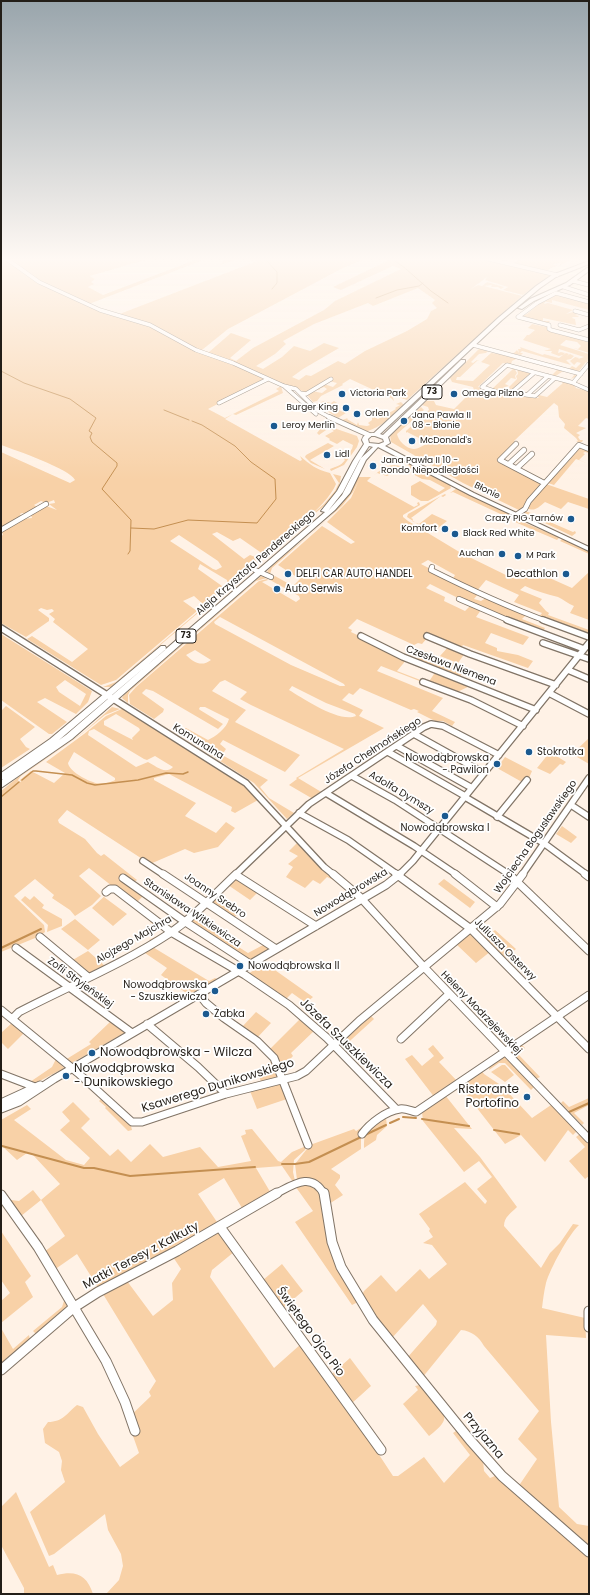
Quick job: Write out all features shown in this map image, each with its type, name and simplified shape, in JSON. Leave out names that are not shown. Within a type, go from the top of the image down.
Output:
[{"type":"main road","name":"73","points":[[384,436],[489,331]]},
{"type":"main road","name":"73","points":[[376,434],[493,331]]},
{"type":"main road","points":[[367,439],[376,434],[384,436],[387,443]]},
{"type":"main road","name":"Błonie","points":[[367,439],[378,446],[589,549]]},
{"type":"main road","name":"Aleja Krzysztofa Pendereckiego","points":[[258,571],[334,500],[340,492],[367,439]]},
{"type":"main road","name":"73","points":[[378,446],[387,443]]},
{"type":"main road","name":"Błonie","points":[[387,443],[456,482],[518,514],[589,545]]},
{"type":"main road","name":"Aleja Krzysztofa Pendereckiego","points":[[1,777],[53,741],[110,697],[337,506],[350,486],[363,459],[378,446]]},
{"type":"main road","name":"Aleja Krzysztofa Pendereckiego","points":[[1,785],[61,743],[110,697]]},
{"type":"street","points":[[162,331],[196,350],[233,363],[284,386],[294,388],[302,394],[318,411],[367,439]]},
{"type":"street","points":[[556,331],[589,340]]},
{"type":"street","points":[[477,345],[581,374]]},
{"type":"street","points":[[574,383],[589,364]]},
{"type":"street","points":[[555,378],[535,396],[506,391],[498,393],[482,387],[507,365],[574,383],[576,386],[589,390]]},
{"type":"street","points":[[512,392],[534,373]]},
{"type":"street","points":[[527,395],[548,376]]},
{"type":"street","points":[[219,403],[268,379]]},
{"type":"street","points":[[302,394],[331,379]]},
{"type":"street","points":[[284,386],[289,392],[322,418],[367,439]]},
{"type":"street","points":[[289,392],[294,390],[302,394]]},
{"type":"street","points":[[516,444],[500,459],[544,483]]},
{"type":"street","points":[[518,514],[525,509],[529,501],[544,483],[579,445],[589,449]]},
{"type":"street","points":[[509,464],[524,450]]},
{"type":"street","points":[[517,468],[532,454]]},
{"type":"street","points":[[1,530],[46,504]]},
{"type":"street","points":[[432,567],[432,570],[439,574],[487,598],[589,637]]},
{"type":"street","points":[[258,571],[271,577]]},
{"type":"street","points":[[460,599],[494,615],[584,649]]},
{"type":"street","name":"Komunalna","points":[[1,628],[246,783],[324,867],[362,899]]},
{"type":"street","name":"Czesława Niemena","points":[[361,636],[403,657],[536,710]]},
{"type":"street","points":[[428,636],[470,654],[556,685]]},
{"type":"street","points":[[543,643],[580,655],[589,660]]},
{"type":"street","name":"Nowodąbrowska","points":[[1,1109],[24,1098],[72,1068],[362,899],[399,875],[440,828],[589,643]]},
{"type":"street","points":[[568,670],[589,679]]},
{"type":"street","points":[[423,682],[471,700],[523,726]]},
{"type":"street","points":[[550,693],[589,714]]},
{"type":"street","name":"Józefa Chełmońskiego","points":[[287,826],[309,804],[424,727],[431,724],[437,724],[499,755]]},
{"type":"street","points":[[414,734],[484,773]]},
{"type":"street","points":[[397,746],[472,788]]},
{"type":"street","points":[[388,752],[545,844],[589,877]]},
{"type":"street","name":"Adolfa Dymszy","points":[[352,776],[395,800],[440,828],[509,874],[589,951]]},
{"type":"street","name":"Wojciecha Bogusławskiego","points":[[424,968],[497,907],[545,844],[589,778]]},
{"type":"street","points":[[497,817],[527,780]]},
{"type":"street","points":[[326,793],[390,831],[462,879],[497,907]]},
{"type":"street","points":[[571,805],[589,816]]},
{"type":"street","name":"Juliusza Osterwy","points":[[299,813],[348,840],[399,875],[471,929],[589,1049]]},
{"type":"street","name":"Alojzego Majchra","points":[[12,1019],[19,1012],[171,932],[207,902],[268,842],[287,826]]},
{"type":"street","name":"Joanny Srebro","points":[[142,861],[207,902],[276,949]]},
{"type":"street","points":[[236,875],[316,926]]},
{"type":"street","name":"Stanisława Witkiewicza","points":[[123,878],[184,921],[250,964]]},
{"type":"street","name":"Józefa Szuszkiewicza","points":[[106,892],[110,889],[115,889],[171,932],[238,971],[289,1005],[333,1044],[396,1109]]},
{"type":"street","name":"Heleny Modrzejewskiej","points":[[362,899],[424,968],[589,1139]]},
{"type":"street","points":[[40,937],[88,977]]},
{"type":"street","name":"Zofii Stryjeńskiej","points":[[16,948],[132,1033]]},
{"type":"street","name":"Ksawerego Dunikowskiego","points":[[72,1068],[132,1122],[142,1122],[226,1094],[282,1080],[306,1071],[359,1021],[424,968]]},
{"type":"street","points":[[199,994],[212,1008],[268,1050],[274,1058],[308,1146]]},
{"type":"street","points":[[401,1039],[449,994]]},
{"type":"street","points":[[362,1134],[366,1128],[396,1109],[402,1108],[416,1112],[501,1055],[504,1051],[589,995]]},
{"type":"street","points":[[1,1010],[72,1068]]},
{"type":"street","points":[[147,1024],[198,1067],[226,1094]]},
{"type":"street","points":[[1,1074],[35,1087]]},
{"type":"street","name":"Nowodąbrowska","points":[[1,1104],[54,1079]]},
{"type":"street","name":"Matki Teresy z Kalkuty","points":[[1,1370],[73,1308],[98,1292],[177,1251],[297,1182]]},
{"type":"street","name":"Przyjazna","points":[[297,1182],[313,1182],[319,1186],[326,1202],[327,1221],[332,1242],[341,1267],[373,1320],[470,1440],[502,1476],[589,1552]]},
{"type":"street","points":[[1,1195],[38,1247],[106,1362],[125,1402],[135,1431]]},
{"type":"street","name":"Świętego Ojca Pio","points":[[220,1227],[381,1450]]},
{"type":"street","points":[[589,1310],[589,1327]]},
{"type":"shaded area","points":[[1,331],[160,331],[189,347],[173,336],[163,331],[225,331],[202,350],[209,352],[231,333],[251,340],[230,358],[236,361],[253,348],[284,331],[300,331],[283,341],[286,344],[275,354],[256,366],[263,369],[282,357],[294,346],[310,351],[324,343],[339,348],[292,377],[299,380],[306,375],[311,376],[338,361],[345,364],[365,351],[406,331],[483,331],[407,400],[395,396],[393,398],[394,401],[391,398],[350,379],[342,384],[343,385],[321,396],[317,401],[313,402],[306,394],[312,391],[322,393],[327,389],[324,387],[319,389],[320,390],[315,389],[324,384],[333,387],[337,383],[329,381],[333,378],[305,393],[296,388],[204,353],[266,379],[208,409],[225,418],[233,414],[225,419],[300,461],[302,460],[300,456],[321,470],[330,473],[336,484],[331,493],[313,513],[259,559],[251,563],[251,565],[204,605],[194,596],[183,601],[197,611],[116,680],[101,685],[27,639],[32,636],[72,662],[88,649],[53,622],[55,619],[49,614],[54,611],[52,609],[47,610],[41,608],[38,610],[49,618],[49,621],[26,637],[1,623],[2,532],[22,519],[32,518],[31,515],[46,506],[57,510],[49,504],[55,503],[54,500],[46,503],[41,501],[34,505],[37,507],[36,509],[26,514],[20,514],[21,516],[1,528],[1,452],[70,483],[75,480],[53,465],[1,445]],"holes":[[[217,532],[233,541],[240,538],[263,554],[258,558],[250,555],[244,559],[212,534]],[[179,535],[218,561],[222,567],[216,570],[213,569],[170,541]],[[200,564],[227,580],[227,584],[222,586],[198,569]]]},
{"type":"shaded area","points":[[533,331],[551,331],[589,341],[589,353],[573,348],[578,349],[581,346],[577,342],[566,340],[560,345],[589,354],[587,363],[586,362],[579,371],[569,369],[572,366],[576,368],[581,363],[577,362],[574,365],[570,361],[575,357],[579,358],[578,359],[584,357],[559,349],[558,353],[565,353],[563,355],[559,356],[551,353],[552,351],[544,351],[551,349],[523,340],[527,335]]},
{"type":"shaded area","points":[[520,347],[543,355],[559,358],[566,353],[569,354],[567,356],[570,354],[574,356],[571,359],[566,360],[571,365],[522,351],[520,353],[523,353],[521,355],[513,354],[517,350],[519,353],[518,349],[521,349]]},
{"type":"shaded area","points":[[479,349],[488,351],[486,353],[479,354],[471,362],[473,363],[478,360],[460,377],[457,377],[456,380],[473,381],[490,365],[481,362],[491,353],[515,356],[516,359],[512,361],[511,364],[534,371],[503,363],[478,387],[501,394],[504,394],[504,392],[539,398],[537,396],[539,395],[547,397],[563,383],[557,380],[573,384],[576,388],[589,391],[589,419],[586,418],[578,426],[586,428],[576,433],[580,435],[578,437],[580,440],[583,440],[582,442],[576,442],[578,441],[576,438],[564,428],[565,424],[559,417],[558,406],[554,403],[514,441],[516,443],[499,458],[542,483],[521,511],[463,483],[391,442],[390,435],[421,407],[424,410],[397,434],[399,439],[408,448],[414,449],[426,444],[427,442],[407,432],[406,433],[406,431],[429,410],[428,407],[422,405],[425,401],[434,401],[436,405],[454,409],[468,395],[467,394],[469,395],[474,390],[473,387],[452,382],[450,378],[477,351],[450,377]]},
{"type":"shaded area","points":[[514,368],[517,373],[515,376],[516,379],[511,378],[505,384],[509,386],[505,387],[506,389],[510,389],[509,387],[517,379],[516,376],[518,374],[517,368],[532,373],[510,390],[491,390]]},
{"type":"shaded area","points":[[558,369],[579,375],[571,379],[575,374],[563,371],[556,376],[572,381],[551,376]]},
{"type":"shaded area","points":[[281,386],[283,393],[236,415],[233,414],[279,391],[276,389]]},
{"type":"shaded area","points":[[324,401],[331,403],[334,401],[339,404],[335,406],[336,409],[346,413],[338,418],[316,404]]},
{"type":"shaded area","points":[[401,402],[404,405],[391,417],[377,427],[365,432],[342,420],[348,418],[347,419],[357,425],[358,422],[359,425],[367,426],[370,425],[368,423],[372,420],[372,416],[378,419],[396,409],[395,408],[400,405],[396,404]]},
{"type":"shaded area","points":[[328,426],[357,436],[359,441],[357,447],[344,465],[331,471],[330,469],[342,464],[345,460],[342,457],[347,456],[346,455],[352,449],[353,445],[343,440],[337,444],[329,440],[330,439],[325,436],[334,431],[329,428],[319,435],[317,433],[321,428]]},
{"type":"shaded area","points":[[328,443],[334,446],[310,460],[325,469],[311,463],[305,457],[306,455]]},
{"type":"shaded area","points":[[580,447],[589,450],[589,453],[583,453],[585,454],[579,460],[589,464],[576,459],[554,485],[548,483]]},
{"type":"shaded area","points":[[394,455],[450,485],[451,488],[428,501],[421,501],[411,495],[411,486],[420,481],[439,492],[445,488],[430,480],[422,479],[400,467],[387,476],[377,473],[392,465],[409,468],[410,466],[394,458]]},
{"type":"shaded area","points":[[333,474],[341,476],[339,486],[331,499],[323,507],[111,687],[103,687],[116,682],[324,504],[335,491],[339,483]]},
{"type":"shaded area","points":[[358,477],[371,477],[367,481],[414,507],[418,505],[417,503],[419,502],[420,505],[403,515],[403,517],[408,521],[461,553],[512,578],[520,579],[534,571],[572,588],[589,572],[589,620],[570,613],[574,606],[558,597],[525,586],[520,590],[542,599],[539,603],[549,613],[548,615],[589,630],[589,636],[538,618],[542,613],[514,602],[519,595],[486,580],[476,592],[452,580],[455,575],[428,560],[421,564],[478,594],[474,599],[481,601],[486,598],[526,615],[522,619],[545,628],[542,633],[458,598],[430,584],[426,588],[445,597],[444,601],[465,611],[471,605],[481,610],[476,617],[529,637],[523,645],[491,633],[485,643],[497,648],[497,651],[518,655],[533,661],[528,668],[463,645],[459,649],[428,637],[422,644],[418,643],[414,645],[357,619],[348,628],[352,630],[351,632],[407,659],[397,671],[423,681],[422,682],[381,666],[377,671],[443,698],[432,711],[455,722],[452,726],[443,721],[435,721],[417,712],[419,711],[414,709],[411,710],[360,688],[353,695],[349,693],[342,700],[363,710],[359,716],[384,728],[298,778],[323,793],[313,799],[289,785],[297,779],[296,778],[344,749],[251,705],[240,699],[247,692],[225,680],[220,682],[212,691],[246,710],[235,722],[300,755],[285,772],[223,740],[220,744],[226,749],[222,755],[268,780],[260,787],[269,798],[294,813],[287,819],[254,783],[177,733],[186,728],[208,740],[223,729],[229,719],[205,707],[200,707],[200,710],[223,724],[218,729],[153,691],[146,689],[142,693],[164,709],[163,712],[154,719],[130,704],[129,695],[136,687],[259,581],[267,579],[268,580],[262,582],[296,602],[300,599],[299,596],[270,580],[275,576],[291,585],[295,584],[300,579],[278,565],[322,526],[351,544],[355,542],[327,522],[351,498],[359,480],[353,492],[342,506],[324,522],[350,492]],"holes":[[[220,617],[344,684],[345,686],[340,686],[291,665],[215,624],[214,622]],[[195,650],[211,660],[201,664],[192,660],[186,655]],[[292,686],[326,703],[355,714],[356,716],[340,716],[331,713],[312,704],[289,690]]]},
{"type":"shaded area","points":[[546,484],[589,499],[589,509],[568,502],[561,509],[545,502],[538,508],[527,508]]},
{"type":"shaded area","points":[[457,488],[512,515],[507,519],[507,517],[453,492],[450,493]]},
{"type":"shaded area","points":[[441,496],[411,518],[413,519],[412,520],[407,517],[408,514]]},
{"type":"shaded area","points":[[525,511],[573,532],[575,531],[576,533],[572,536],[524,513]]},
{"type":"shaded area","points":[[432,514],[447,521],[433,532],[430,532],[415,522],[419,524]]},
{"type":"shaded area","points":[[518,520],[589,550],[589,554],[560,541],[562,539],[557,537],[559,538],[557,540],[515,522]]},
{"type":"shaded area","points":[[310,535],[272,568],[270,574],[267,571],[279,560]]},
{"type":"shaded area","points":[[261,576],[267,578],[256,581],[130,691],[128,695],[128,703],[122,698],[124,695]]},
{"type":"shaded area","points":[[1,634],[92,691],[88,702],[76,714],[45,698],[37,702],[67,722],[52,734],[49,734],[1,700]],"holes":[[[65,680],[86,694],[80,706],[59,692],[56,687]]]},
{"type":"shaded area","points":[[449,646],[465,653],[458,663],[440,656]]},
{"type":"shaded area","points":[[425,651],[454,663],[451,670],[456,669],[463,672],[459,678],[416,661]]},
{"type":"shaded area","points":[[436,671],[472,685],[455,693],[428,683]]},
{"type":"shaded area","points":[[6,706],[35,727],[20,739],[26,747],[30,749],[1,768],[1,711]]},
{"type":"shaded area","points":[[112,707],[120,709],[105,715],[83,733],[21,776],[18,780],[19,782],[21,782],[20,780],[31,771],[54,783],[65,773],[46,762],[106,716],[124,708],[156,728],[155,730],[157,729],[248,787],[258,800],[235,813],[231,811],[232,807],[169,774],[154,778],[154,780],[196,803],[185,816],[216,833],[226,822],[235,828],[218,847],[194,853],[185,849],[150,864],[67,810],[58,820],[59,823],[85,839],[97,853],[101,856],[104,854],[137,880],[132,884],[143,896],[135,904],[89,868],[79,876],[101,896],[92,905],[75,916],[70,910],[52,898],[54,895],[35,879],[14,896],[44,925],[45,932],[40,936],[1,952],[1,791],[17,778],[84,732]],"holes":[[[116,714],[139,728],[140,730],[132,738],[133,740],[104,725],[104,721]],[[94,729],[144,759],[147,760],[155,756],[173,767],[164,770],[148,762],[136,767],[88,735],[89,731]],[[74,752],[115,778],[115,780],[107,783],[95,783],[75,772],[71,769],[68,763]]]},
{"type":"shaded area","points":[[588,739],[589,740],[589,764],[572,754]]},
{"type":"shaded area","points":[[550,752],[566,762],[563,765],[560,764],[550,774],[537,768]]},
{"type":"shaded area","points":[[505,757],[532,771],[529,778],[522,782],[497,768]]},
{"type":"shaded area","points":[[562,826],[577,837],[571,843],[556,834]]},
{"type":"shaded area","points":[[287,829],[340,883],[327,877],[320,884],[313,880],[305,888],[286,877],[293,867],[288,864],[298,856],[289,851],[297,843],[285,830]]},
{"type":"shaded area","points":[[236,878],[259,891],[250,900],[228,885]]},
{"type":"shaded area","points":[[444,879],[475,902],[470,908],[438,884]]},
{"type":"shaded area","points":[[112,889],[151,920],[112,890],[104,897],[127,914],[113,926],[92,908]]},
{"type":"shaded area","points":[[218,894],[242,909],[234,918],[212,904],[211,901]]},
{"type":"shaded area","points":[[25,896],[30,900],[34,896],[44,905],[42,908],[62,919],[62,926],[47,932],[48,925],[21,900]]},
{"type":"shaded area","points":[[192,917],[248,953],[265,944],[270,948],[250,960],[188,923]]},
{"type":"shaded area","points":[[75,919],[100,940],[88,950],[61,929]]},
{"type":"shaded area","points":[[151,920],[167,933],[152,942],[149,940],[165,932],[150,922]]},
{"type":"shaded area","points":[[486,921],[477,930],[485,938],[495,930],[516,949],[505,958],[512,965],[510,966],[476,931],[475,928]]},
{"type":"shaded area","points":[[472,933],[491,951],[476,963],[456,944]]},
{"type":"shaded area","points":[[151,946],[209,981],[215,978],[217,979],[189,995],[161,975],[167,968],[142,951]]},
{"type":"shaded area","points":[[88,951],[105,966],[88,975],[71,961]]},
{"type":"shaded area","points":[[265,963],[313,997],[306,1003],[292,993],[285,1000],[248,974]]},
{"type":"shaded area","points":[[95,1008],[126,1032],[70,1064],[65,1060],[91,1044],[89,1042],[110,1022],[93,1010]]},
{"type":"shaded area","points":[[256,1012],[271,1023],[256,1039],[241,1028]]},
{"type":"shaded area","points":[[370,1015],[374,1019],[341,1049],[338,1046],[340,1041]]},
{"type":"shaded area","points":[[301,1018],[315,1030],[291,1053],[293,1056],[281,1069],[270,1049]]},
{"type":"shaded area","points":[[13,1022],[25,1032],[8,1049],[1,1042],[1,1033]]},
{"type":"shaded area","points":[[520,1043],[525,1048],[519,1052],[519,1055],[540,1077],[536,1079],[510,1051]]},
{"type":"shaded area","points":[[433,1045],[444,1058],[439,1062],[458,1082],[435,1098],[405,1059],[412,1055],[422,1066],[434,1056],[428,1049]]},
{"type":"shaded area","points":[[503,1056],[506,1056],[535,1086],[531,1090],[505,1063],[499,1063],[489,1070],[490,1065]]},
{"type":"shaded area","points":[[56,1059],[64,1068],[36,1083],[30,1082],[52,1067]]},
{"type":"shaded area","points":[[272,1060],[279,1074],[278,1078],[261,1082],[259,1075],[265,1070]]},
{"type":"shaded area","points":[[502,1065],[505,1065],[514,1075],[505,1082],[491,1072]]},
{"type":"shaded area","points":[[481,1070],[484,1074],[502,1086],[532,1118],[551,1105],[554,1105],[577,1131],[573,1135],[568,1130],[545,1162],[521,1135],[505,1144],[459,1085]]},
{"type":"shaded area","points":[[278,1083],[282,1086],[287,1099],[257,1109],[250,1091]]},
{"type":"shaded area","points":[[445,1095],[472,1129],[454,1128],[480,1157],[517,1207],[510,1213],[504,1223],[504,1226],[541,1268],[550,1253],[560,1243],[573,1224],[579,1225],[565,1244],[551,1269],[546,1283],[542,1308],[585,1318],[586,1338],[546,1335],[551,1422],[559,1507],[577,1524],[589,1526],[589,1549],[518,1487],[537,1459],[518,1439],[539,1411],[480,1340],[472,1333],[461,1330],[422,1378],[407,1358],[436,1325],[437,1321],[423,1304],[391,1339],[362,1295],[364,1291],[381,1275],[396,1292],[420,1269],[429,1279],[447,1264],[432,1245],[423,1243],[433,1237],[429,1231],[430,1229],[419,1214],[465,1182],[485,1204],[487,1201],[477,1189],[492,1177],[479,1161],[464,1172],[423,1121],[422,1112],[424,1109]]},
{"type":"shaded area","points":[[102,1098],[131,1126],[132,1130],[128,1131],[105,1108],[106,1107],[99,1101]]},
{"type":"shaded area","points":[[589,1098],[589,1105],[574,1113],[584,1123],[582,1125],[561,1103],[563,1101],[569,1107]]},
{"type":"shaded area","points":[[73,1102],[90,1119],[81,1128],[110,1156],[118,1149],[131,1162],[150,1144],[163,1157],[200,1147],[218,1167],[251,1161],[241,1136],[246,1134],[245,1130],[252,1129],[278,1161],[281,1162],[292,1152],[306,1146],[305,1150],[294,1160],[293,1172],[295,1181],[293,1182],[282,1166],[256,1168],[272,1195],[99,1289],[77,1254],[54,1270],[44,1252],[65,1236],[41,1200],[60,1184],[33,1155],[27,1153],[17,1160],[1,1145],[1,1120],[27,1105],[31,1109],[14,1120],[66,1160],[84,1165],[90,1158],[60,1130],[70,1121],[62,1112]],"holes":[[[224,1178],[242,1208],[217,1222],[198,1194]]]},
{"type":"shaded area","points":[[393,1108],[361,1137],[361,1149],[331,1169],[340,1175],[340,1178],[335,1185],[343,1195],[329,1204],[325,1190],[320,1183],[311,1180],[297,1180],[295,1164],[310,1145],[354,1129],[356,1131]]},
{"type":"shaded area","points":[[386,1118],[387,1126],[377,1135],[376,1140],[364,1148],[365,1136],[368,1129]]},
{"type":"shaded area","points":[[580,1134],[589,1142],[589,1176],[585,1179],[569,1161],[585,1147],[576,1137]]},
{"type":"shaded area","points":[[301,1184],[314,1185],[320,1192],[325,1215],[357,1300],[356,1303],[352,1305],[295,1222],[313,1211],[295,1186]]},
{"type":"shaded area","points":[[33,1190],[41,1200],[21,1216],[9,1202],[11,1200],[19,1201]]},
{"type":"shaded area","points":[[1,1231],[31,1276],[25,1282],[33,1297],[1,1323],[1,1301],[10,1293],[1,1280]]},
{"type":"shaded area","points":[[220,1231],[234,1252],[212,1270],[210,1277],[274,1368],[301,1344],[368,1438],[393,1476],[398,1476],[424,1457],[444,1483],[470,1455],[453,1433],[456,1431],[463,1435],[483,1460],[484,1471],[490,1478],[495,1476],[498,1477],[552,1527],[589,1556],[589,1594],[106,1594],[119,1580],[123,1566],[121,1554],[108,1530],[105,1514],[54,1554],[49,1556],[30,1512],[65,1482],[61,1470],[62,1461],[59,1452],[45,1443],[43,1429],[48,1422],[61,1419],[77,1405],[83,1407],[98,1434],[120,1467],[139,1453],[127,1419],[151,1396],[149,1392],[156,1381],[103,1294],[127,1281],[153,1316],[173,1300],[172,1283],[181,1269],[173,1257]]},
{"type":"shaded area","points":[[282,1264],[303,1291],[282,1309],[263,1280]]},
{"type":"shaded area","points":[[65,1298],[68,1307],[37,1335],[33,1331],[62,1307]]},
{"type":"shaded area","points":[[1,1328],[13,1349],[29,1335],[30,1340],[3,1364],[1,1360]]},
{"type":"shaded area","points":[[350,1358],[371,1386],[351,1404],[331,1375]]},
{"type":"shaded area","points":[[420,1385],[440,1406],[444,1416],[442,1424],[429,1436],[403,1404],[418,1390],[415,1386]]},
{"type":"shaded area","points":[[16,1492],[49,1567],[53,1565],[57,1575],[70,1573],[84,1578],[88,1582],[93,1594],[24,1594],[24,1588],[1,1545],[1,1507]]},
{"type":"waterway","points":[[1,371],[24,383],[70,399],[96,418],[89,431],[92,433],[90,437],[92,442],[117,463],[117,466],[102,489],[131,520],[130,551],[128,554]]},
{"type":"waterway","points":[[164,410],[189,420]]},
{"type":"waterway","points":[[131,528],[154,529],[188,520],[257,523],[276,499],[275,479],[251,462],[235,446],[202,425],[192,421]]},
{"type":"waterway","points":[[22,780],[33,771],[36,771],[72,775],[87,783],[95,785],[138,780],[166,773],[183,774],[188,772]]},
{"type":"waterway","points":[[1,797],[19,782]]},
{"type":"waterway","points":[[1,948],[41,929]]},
{"type":"waterway","points":[[569,1112],[589,1103]]},
{"type":"waterway","points":[[403,1117],[416,1118]]},
{"type":"waterway","points":[[390,1123],[399,1119]]},
{"type":"waterway","points":[[422,1119],[469,1126]]},
{"type":"waterway","points":[[365,1135],[386,1125]]},
{"type":"waterway","points":[[494,1130],[519,1134]]},
{"type":"waterway","points":[[295,1164],[309,1162],[361,1137]]},
{"type":"waterway","points":[[2,1146],[84,1168],[94,1168],[130,1176],[255,1167]]},
{"type":"waterway","points":[[282,1164],[294,1164]]},
{"type":"place","name":"Victoria Park","points":[[342,394]]},
{"type":"place","name":"Omega Pilzno","points":[[454,394]]},
{"type":"place","name":"Burger King","points":[[346,408]]},
{"type":"place","name":"Orlen","points":[[357,414]]},
{"type":"place","name":"Jana Pawła II 08 - Błonie","points":[[404,421]]},
{"type":"place","name":"Leroy Merlin","points":[[274,426]]},
{"type":"place","name":"McDonald's","points":[[412,441]]},
{"type":"place","name":"Lidl","points":[[327,455]]},
{"type":"place","name":"Jana Pawła II 10 - Rondo Niepodległości","points":[[373,466]]},
{"type":"place","name":"Crazy PIG Tarnów","points":[[571,519]]},
{"type":"place","name":"Komfort","points":[[445,529]]},
{"type":"place","name":"Black Red White","points":[[455,534]]},
{"type":"place","name":"Auchan","points":[[502,554]]},
{"type":"place","name":"M Park","points":[[518,556]]},
{"type":"place","name":"DELFI CAR AUTO HANDEL","points":[[288,574]]},
{"type":"place","name":"Decathlon","points":[[566,574]]},
{"type":"place","name":"Auto Serwis","points":[[277,589]]},
{"type":"place","name":"Stokrotka","points":[[529,752]]},
{"type":"place","name":"Nowodąbrowska - Pawilon","points":[[497,764]]},
{"type":"place","name":"Nowodąbrowska I","points":[[445,816]]},
{"type":"place","name":"Nowodąbrowska II","points":[[240,966]]},
{"type":"place","name":"Nowodąbrowska - Szuszkiewicza","points":[[215,991]]},
{"type":"place","name":"Żabka","points":[[206,1014]]},
{"type":"place","name":"Nowodąbrowska - Wilcza","points":[[92,1053]]},
{"type":"place","name":"Nowodąbrowska - Dunikowskiego","points":[[66,1076]]},
{"type":"place","name":"Ristorante Portofino","points":[[527,1097]]}]
